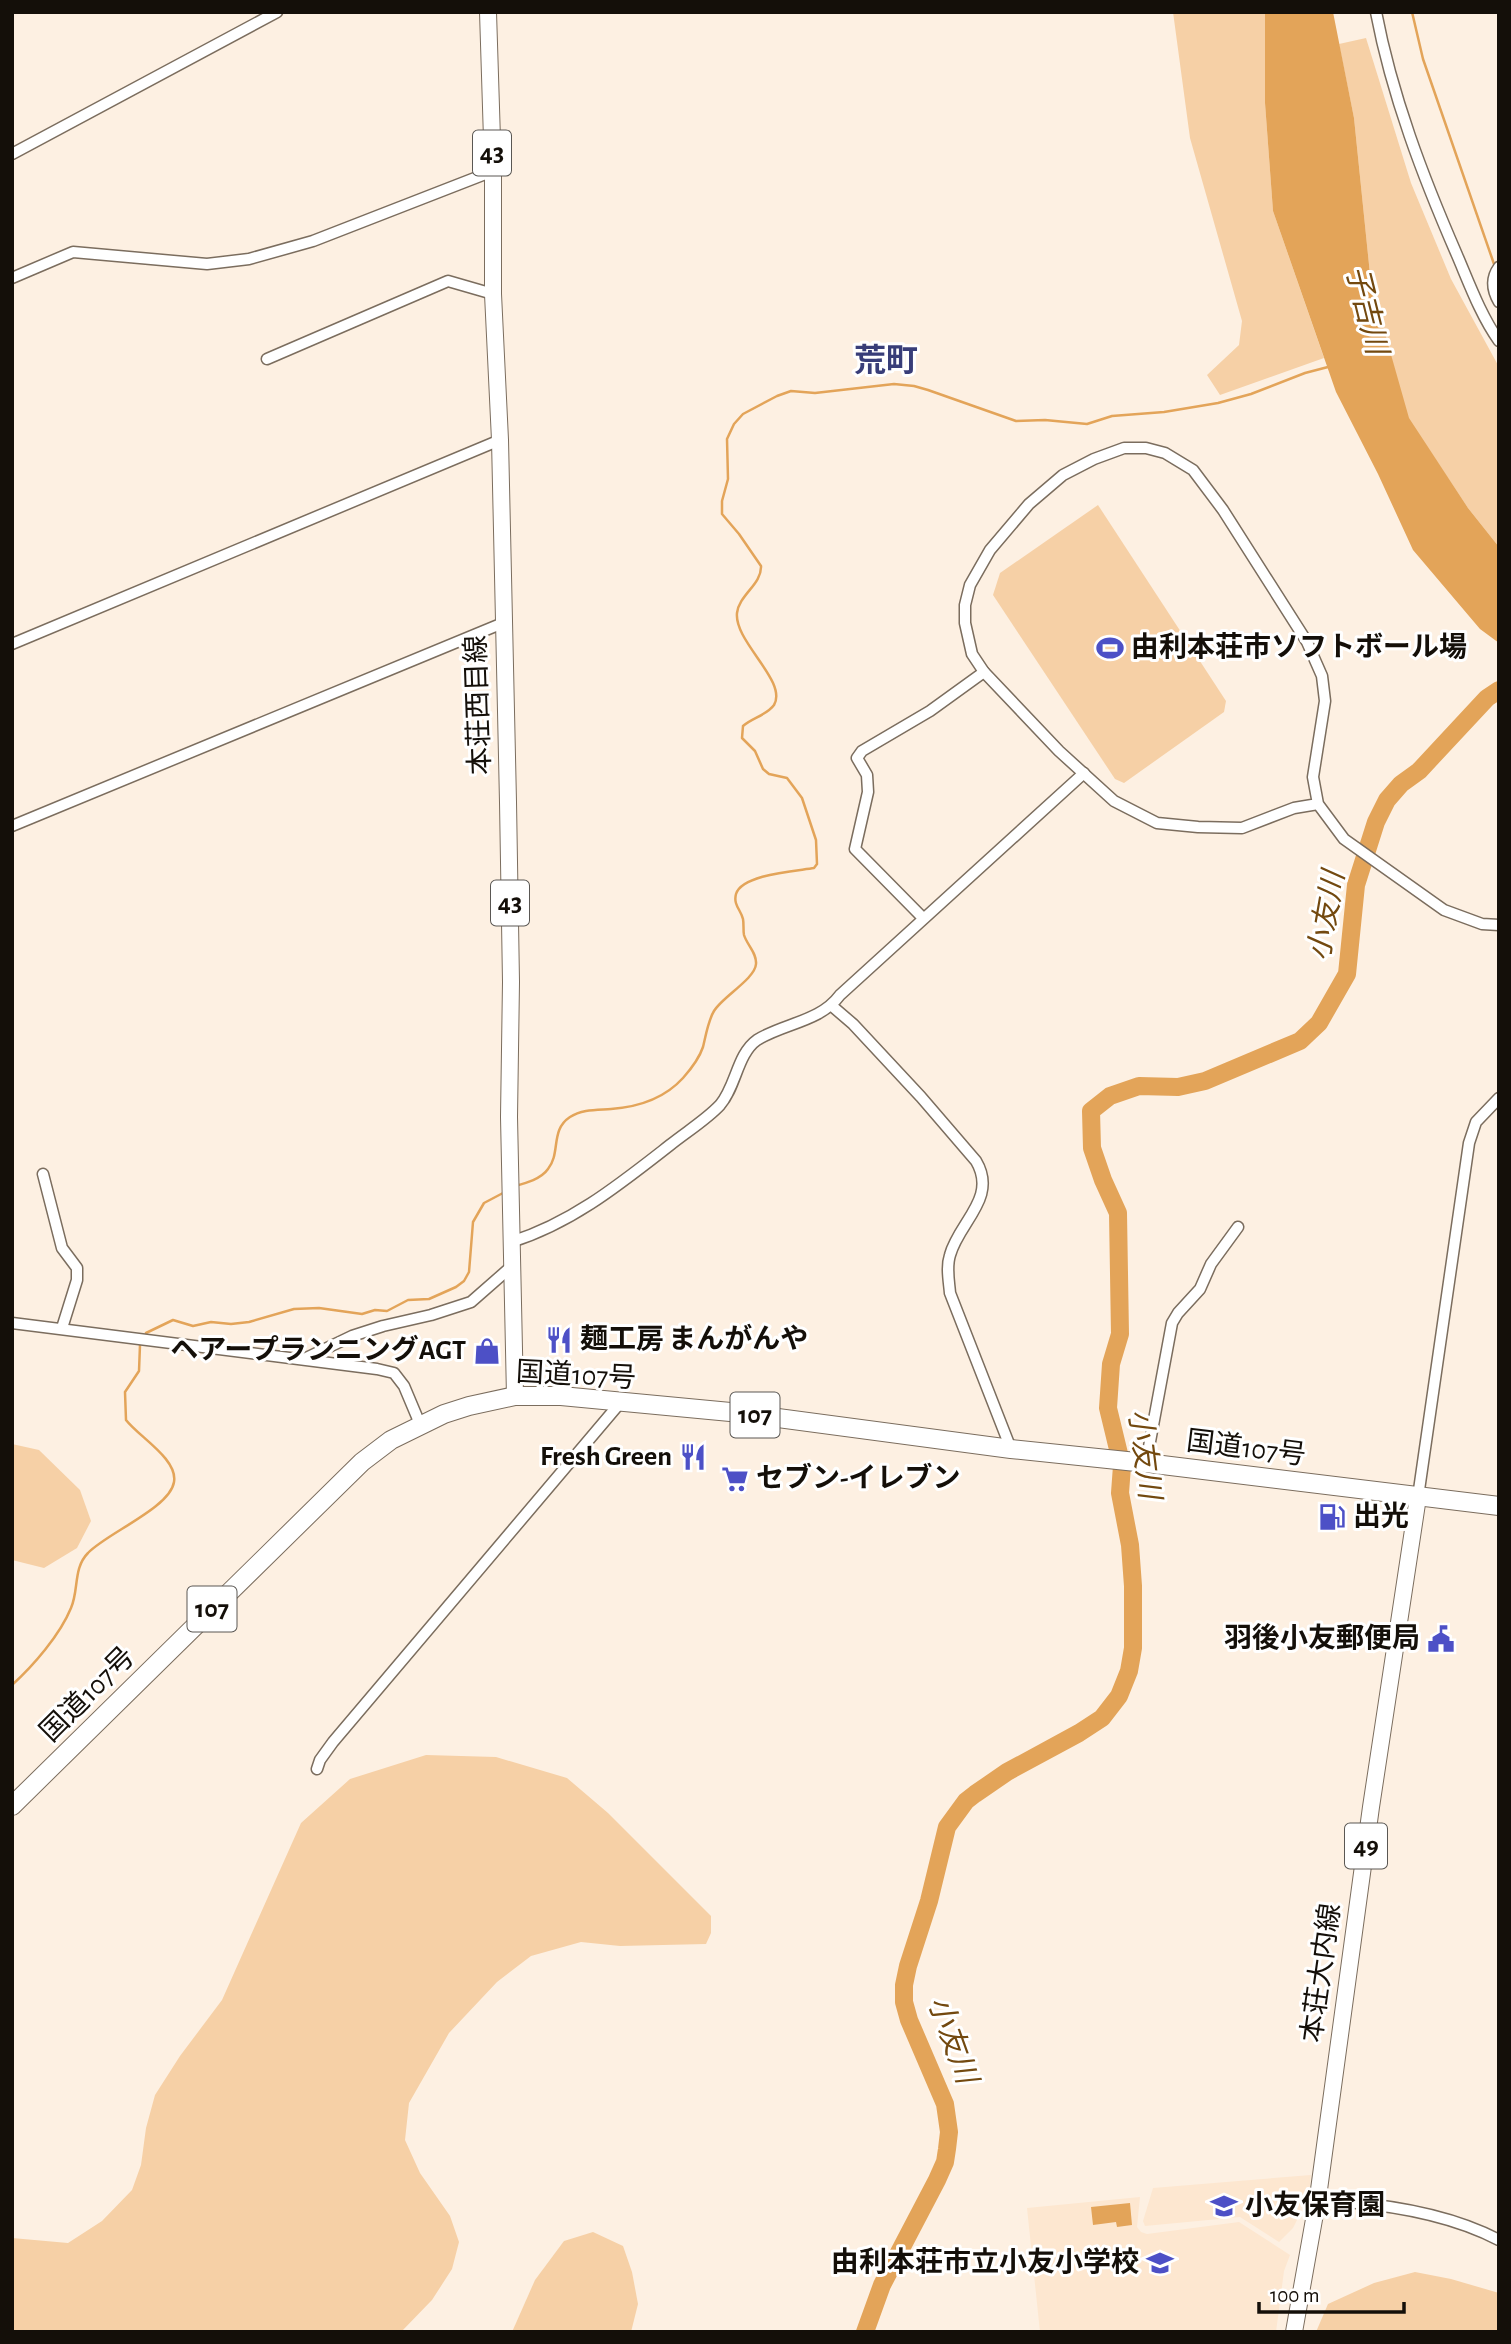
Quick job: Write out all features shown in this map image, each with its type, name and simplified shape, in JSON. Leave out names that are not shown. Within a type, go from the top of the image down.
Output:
[{"type":"highway","name":"国道107号","points":[[12,1806],[362,1462],[391,1440],[420,1424],[468,1406],[515,1396],[561,1396],[741,1413],[1012,1449],[1499,1506]]},
{"type":"main road","name":"本荘西目線","points":[[488,12],[511,982],[509,1117],[515,1396]]},
{"type":"main road","name":"本荘大内線","points":[[1294,2332],[1319,2189],[1371,1807],[1418,1497]]},
{"type":"street","points":[[12,154],[277,12]]},
{"type":"street","points":[[1376,12],[1397,99],[1413,148],[1466,276],[1499,341]]},
{"type":"street","points":[[12,278],[74,252],[207,264],[249,259],[313,241],[493,171]]},
{"type":"street","points":[[1499,267],[1493,275],[1495,295],[1499,302]]},
{"type":"street","points":[[267,359],[449,281],[493,294]]},
{"type":"street","points":[[12,644],[500,440]]},
{"type":"street","points":[[1318,804],[1294,808],[1242,828],[1157,823],[1114,801],[984,672],[972,654],[968,640],[965,605],[970,585],[990,550],[1029,503],[1063,475],[1124,448],[1146,448],[1165,453],[1193,470],[1223,510],[1307,642],[1322,676],[1325,701],[1312,777],[1318,804],[1344,839],[1444,910],[1482,925],[1499,925]]},
{"type":"street","points":[[12,826],[503,623]]},
{"type":"street","points":[[923,918],[855,849],[867,792],[867,775],[857,758],[862,751],[930,711],[984,672]]},
{"type":"street","points":[[511,1242],[539,1233],[568,1219],[600,1199],[720,1105],[746,1052],[756,1041],[832,1006],[840,995],[923,918],[1084,773]]},
{"type":"street","points":[[832,1006],[853,1024],[921,1097],[976,1161],[983,1173],[984,1184],[979,1200],[950,1255],[948,1275],[953,1301],[1012,1449]]},
{"type":"street","points":[[1418,1497],[1469,1143],[1476,1122],[1499,1098]]},
{"type":"street","points":[[43,1174],[62,1248],[77,1268],[77,1280],[62,1328]]},
{"type":"street","points":[[1140,1463],[1172,1323],[1200,1289],[1211,1264],[1238,1227]]},
{"type":"street","points":[[303,1359],[352,1336],[471,1302],[512,1266]]},
{"type":"street","points":[[12,1323],[377,1368],[394,1373],[404,1386],[420,1424]]},
{"type":"street","points":[[317,1769],[333,1742],[620,1403]]},
{"type":"street","points":[[1346,2202],[1414,2211],[1499,2240]]},
{"type":"shaded area","points":[[1173,12],[1265,12],[1265,103],[1273,211],[1324,358],[1220,395],[1207,375],[1239,345],[1242,321],[1190,138]]},
{"type":"shaded area","points":[[1366,38],[1411,183],[1451,279],[1499,367],[1499,547],[1468,508],[1408,418],[1371,284],[1354,118],[1339,44]]},
{"type":"shaded area","name":"由利本荘市ソフトボール場","points":[[1098,505],[1226,701],[1224,712],[1124,783],[1115,779],[993,595],[1000,573]]},
{"type":"shaded area","points":[[12,1444],[39,1450],[80,1490],[91,1521],[77,1548],[44,1568],[12,1560]]},
{"type":"shaded area","points":[[426,1755],[496,1757],[567,1778],[608,1813],[711,1916],[711,1933],[706,1944],[620,1946],[581,1942],[531,1956],[497,1982],[449,2033],[409,2103],[405,2140],[420,2173],[450,2216],[459,2242],[452,2269],[432,2300],[401,2332],[12,2332],[12,2238],[68,2243],[102,2221],[132,2190],[141,2165],[146,2128],[155,2095],[222,2000],[301,1823],[350,1779]]},
{"type":"shaded area","name":"小友保育園","points":[[1311,2175],[1308,2202],[1300,2202],[1300,2214],[1293,2228],[1279,2242],[1240,2217],[1145,2226],[1143,2221],[1153,2188]]},
{"type":"shaded area","name":"由利本荘市立小友小学校","points":[[1140,2197],[1137,2227],[1141,2232],[1147,2234],[1239,2222],[1290,2255],[1284,2271],[1276,2332],[1040,2332],[1027,2208]]},
{"type":"shaded area","points":[[593,2232],[623,2246],[632,2272],[638,2304],[631,2332],[512,2332],[535,2280],[564,2241]]},
{"type":"shaded area","points":[[1415,2272],[1499,2293],[1499,2332],[1316,2332],[1328,2304],[1374,2283]]},
{"type":"water","name":"子吉川","points":[[1265,12],[1333,12],[1354,118],[1371,284],[1409,418],[1468,508],[1499,547],[1499,643],[1480,629],[1413,550],[1336,392],[1273,211],[1265,103]]},
{"type":"water","points":[[1130,2203],[1132,2225],[1117,2227],[1116,2222],[1093,2225],[1091,2207]]},
{"type":"waterway","points":[[1412,12],[1423,59],[1494,264]]},
{"type":"waterway","points":[[515,1186],[537,1178],[548,1169],[552,1163],[560,1128],[570,1117],[585,1111],[621,1108],[650,1101],[683,1078],[701,1051],[714,1011],[750,976],[756,964],[755,956],[744,935],[743,919],[736,904],[735,898],[740,887],[759,878],[814,868],[817,864],[816,840],[802,798],[787,778],[769,774],[763,769],[755,751],[742,738],[743,726],[771,708],[776,695],[768,673],[738,624],[739,607],[758,578],[761,566],[722,514],[722,501],[728,479],[727,439],[734,424],[743,414],[791,391],[815,393],[894,384],[928,390],[1016,421],[1045,420],[1087,424],[1112,416],[1164,412],[1218,403],[1328,367]]},
{"type":"waterway","name":"小友川","points":[[865,2332],[882,2285],[945,2162],[949,2132],[945,2104],[909,2020],[904,2002],[904,1985],[947,1827],[966,1801],[975,1794],[1007,1772],[1102,1718],[1119,1696],[1129,1671],[1133,1648],[1130,1545],[1120,1493],[1122,1466],[1108,1408],[1111,1364],[1120,1334],[1118,1213],[1092,1148],[1091,1111],[1110,1096],[1139,1086],[1178,1087],[1205,1081],[1300,1041],[1319,1023],[1347,974],[1356,885],[1376,822],[1387,800],[1401,784],[1419,771],[1487,698],[1499,690]]},
{"type":"waterway","points":[[146,1333],[173,1320],[193,1326],[211,1322],[231,1324],[249,1322],[294,1309],[319,1308],[362,1314],[375,1310],[387,1311],[408,1300],[429,1299],[464,1281],[469,1272],[473,1222],[484,1203],[503,1193]]},
{"type":"waterway","points":[[12,1685],[29,1669],[60,1629],[73,1601],[83,1559],[97,1545],[162,1501],[174,1482],[174,1473],[164,1457],[126,1420],[125,1392],[139,1371],[140,1345]]},
{"type":"place","name":"由利本荘市ソフトボール場","points":[[1110,648]]},
{"type":"place","name":"麺工房 まんがんや","points":[[559,1340]]},
{"type":"place","name":"ヘアープランニングAGT","points":[[487,1351]]},
{"type":"place","name":"Fresh Green","points":[[693,1457]]},
{"type":"place","name":"セブン-イレブン","points":[[735,1479]]},
{"type":"place","name":"出光","points":[[1332,1517]]},
{"type":"place","name":"羽後小友郵便局","points":[[1441,1639]]},
{"type":"place","name":"小友保育園","points":[[1224,2206]]},
{"type":"place","name":"由利本荘市立小友小学校","points":[[1160,2263]]},
{"type":"district","name":"荒町","points":[[886,361]]}]
